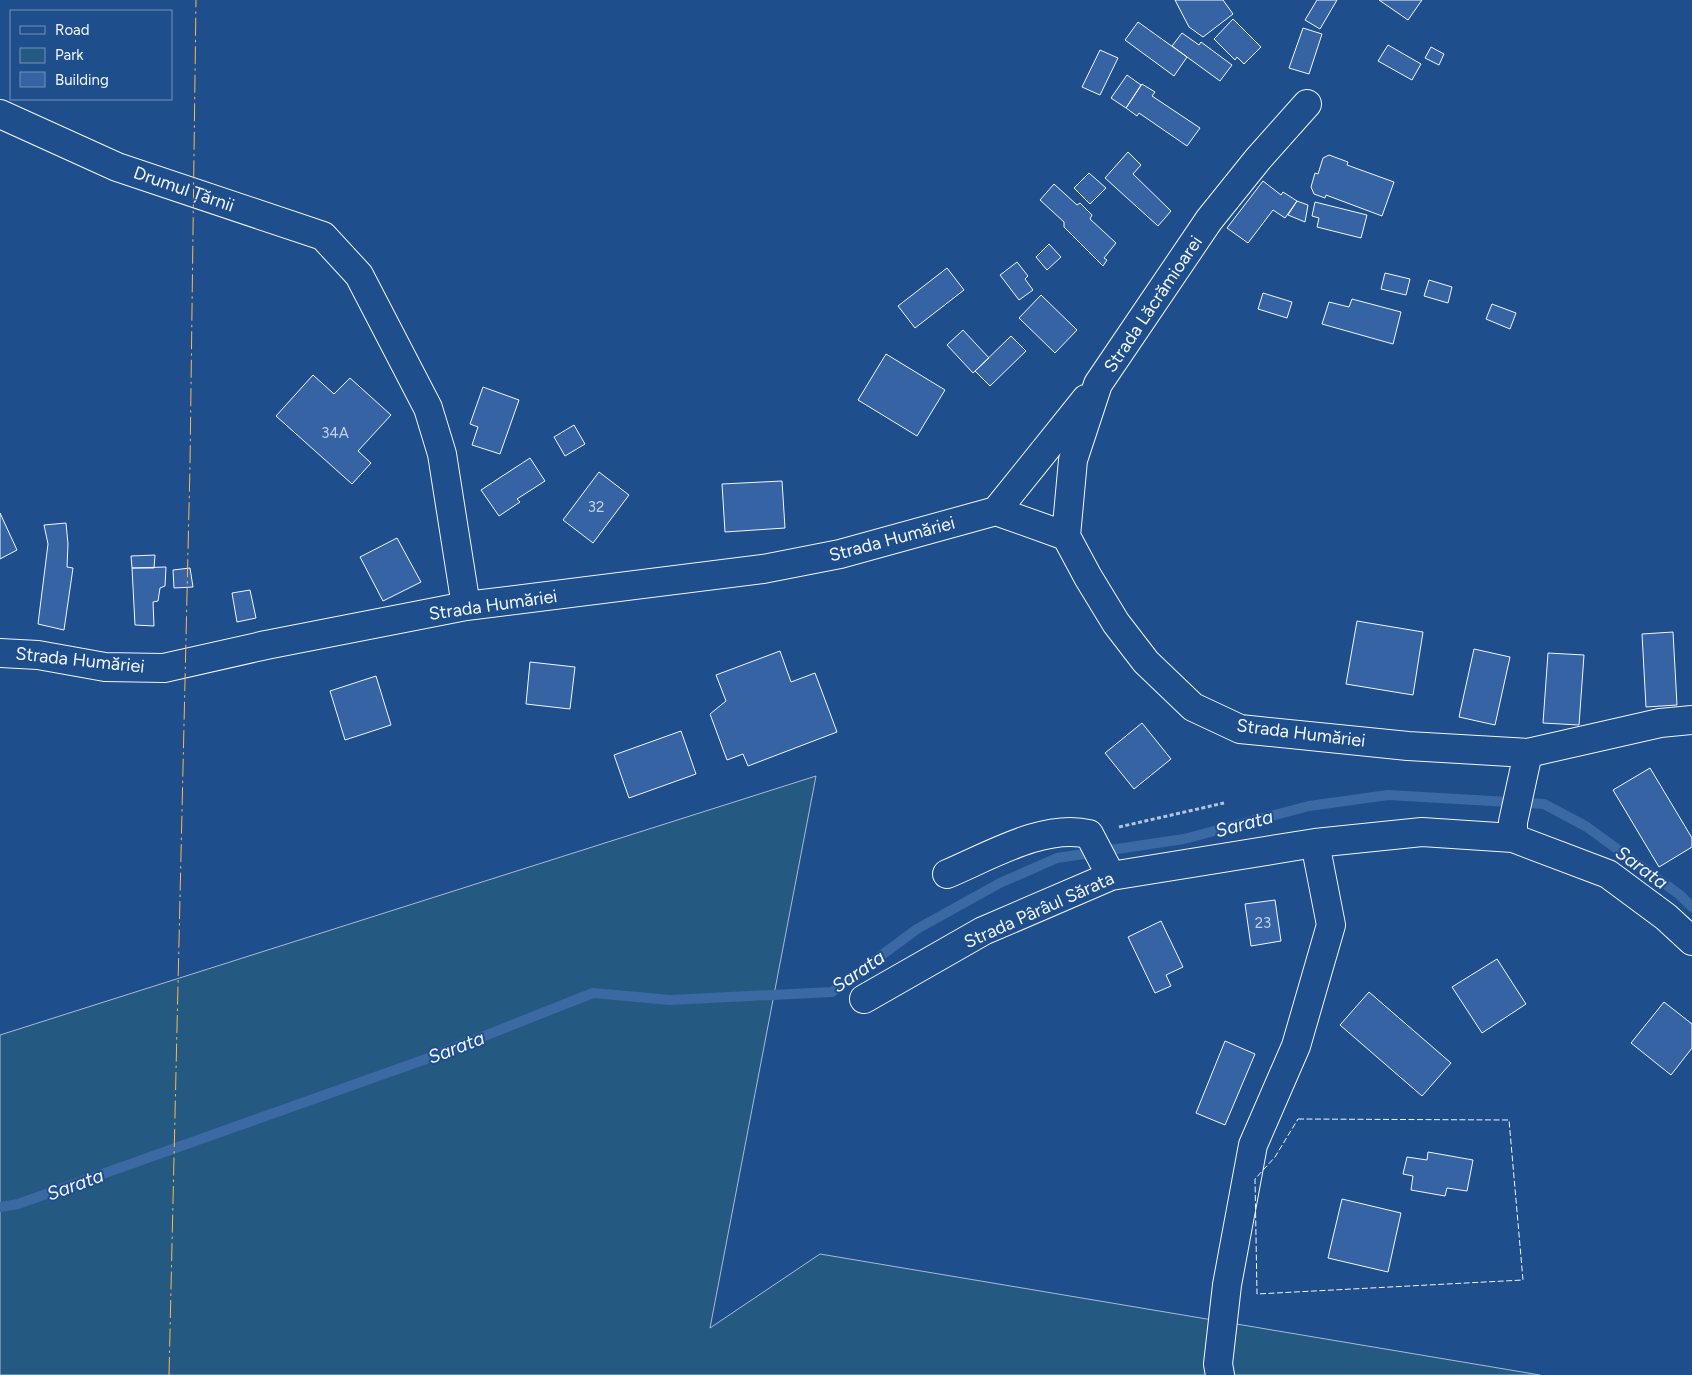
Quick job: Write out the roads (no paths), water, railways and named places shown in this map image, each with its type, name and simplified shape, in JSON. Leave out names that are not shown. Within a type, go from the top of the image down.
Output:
[{"type":"street","name":"Strada Lăcrămioarei","points":[[1066,536],[1073,460],[1098,384],[1209,220],[1258,159],[1307,104]]},
{"type":"street","name":"Drumul Țărnii","points":[[0,114],[117,166],[323,236],[359,275],[428,408],[442,454],[466,606]]},
{"type":"street","points":[[1066,536],[996,511],[1098,384]]},
{"type":"street","name":"Strada Humăriei","points":[[0,653],[38,655],[105,667],[164,668],[266,645],[466,606],[763,569],[840,554],[996,511]]},
{"type":"street","name":"Strada Humăriei","points":[[1066,536],[1116,623],[1146,662],[1193,707],[1240,729],[1408,746],[1528,753],[1660,723],[1692,720]]},
{"type":"street","points":[[1513,830],[1528,753]]},
{"type":"street","points":[[946,874],[1023,842],[1056,832],[1075,830],[1090,836],[1109,871]]},
{"type":"street","name":"Strada Pârâul Sărata","points":[[864,999],[983,931],[1109,871],[1315,843],[1422,832],[1513,830],[1608,874],[1666,917],[1692,941]]},
{"type":"street","points":[[1220,1375],[1218,1364],[1227,1285],[1252,1145],[1296,1046],[1330,925],[1315,843]]},
{"type":"waterway","name":"Sarata","points":[[0,1207],[18,1204],[426,1059],[593,993],[670,1000],[832,992],[917,929],[1000,883],[1057,858],[1184,839],[1309,806],[1388,795],[1544,804],[1587,827],[1680,895],[1692,907]]}]
